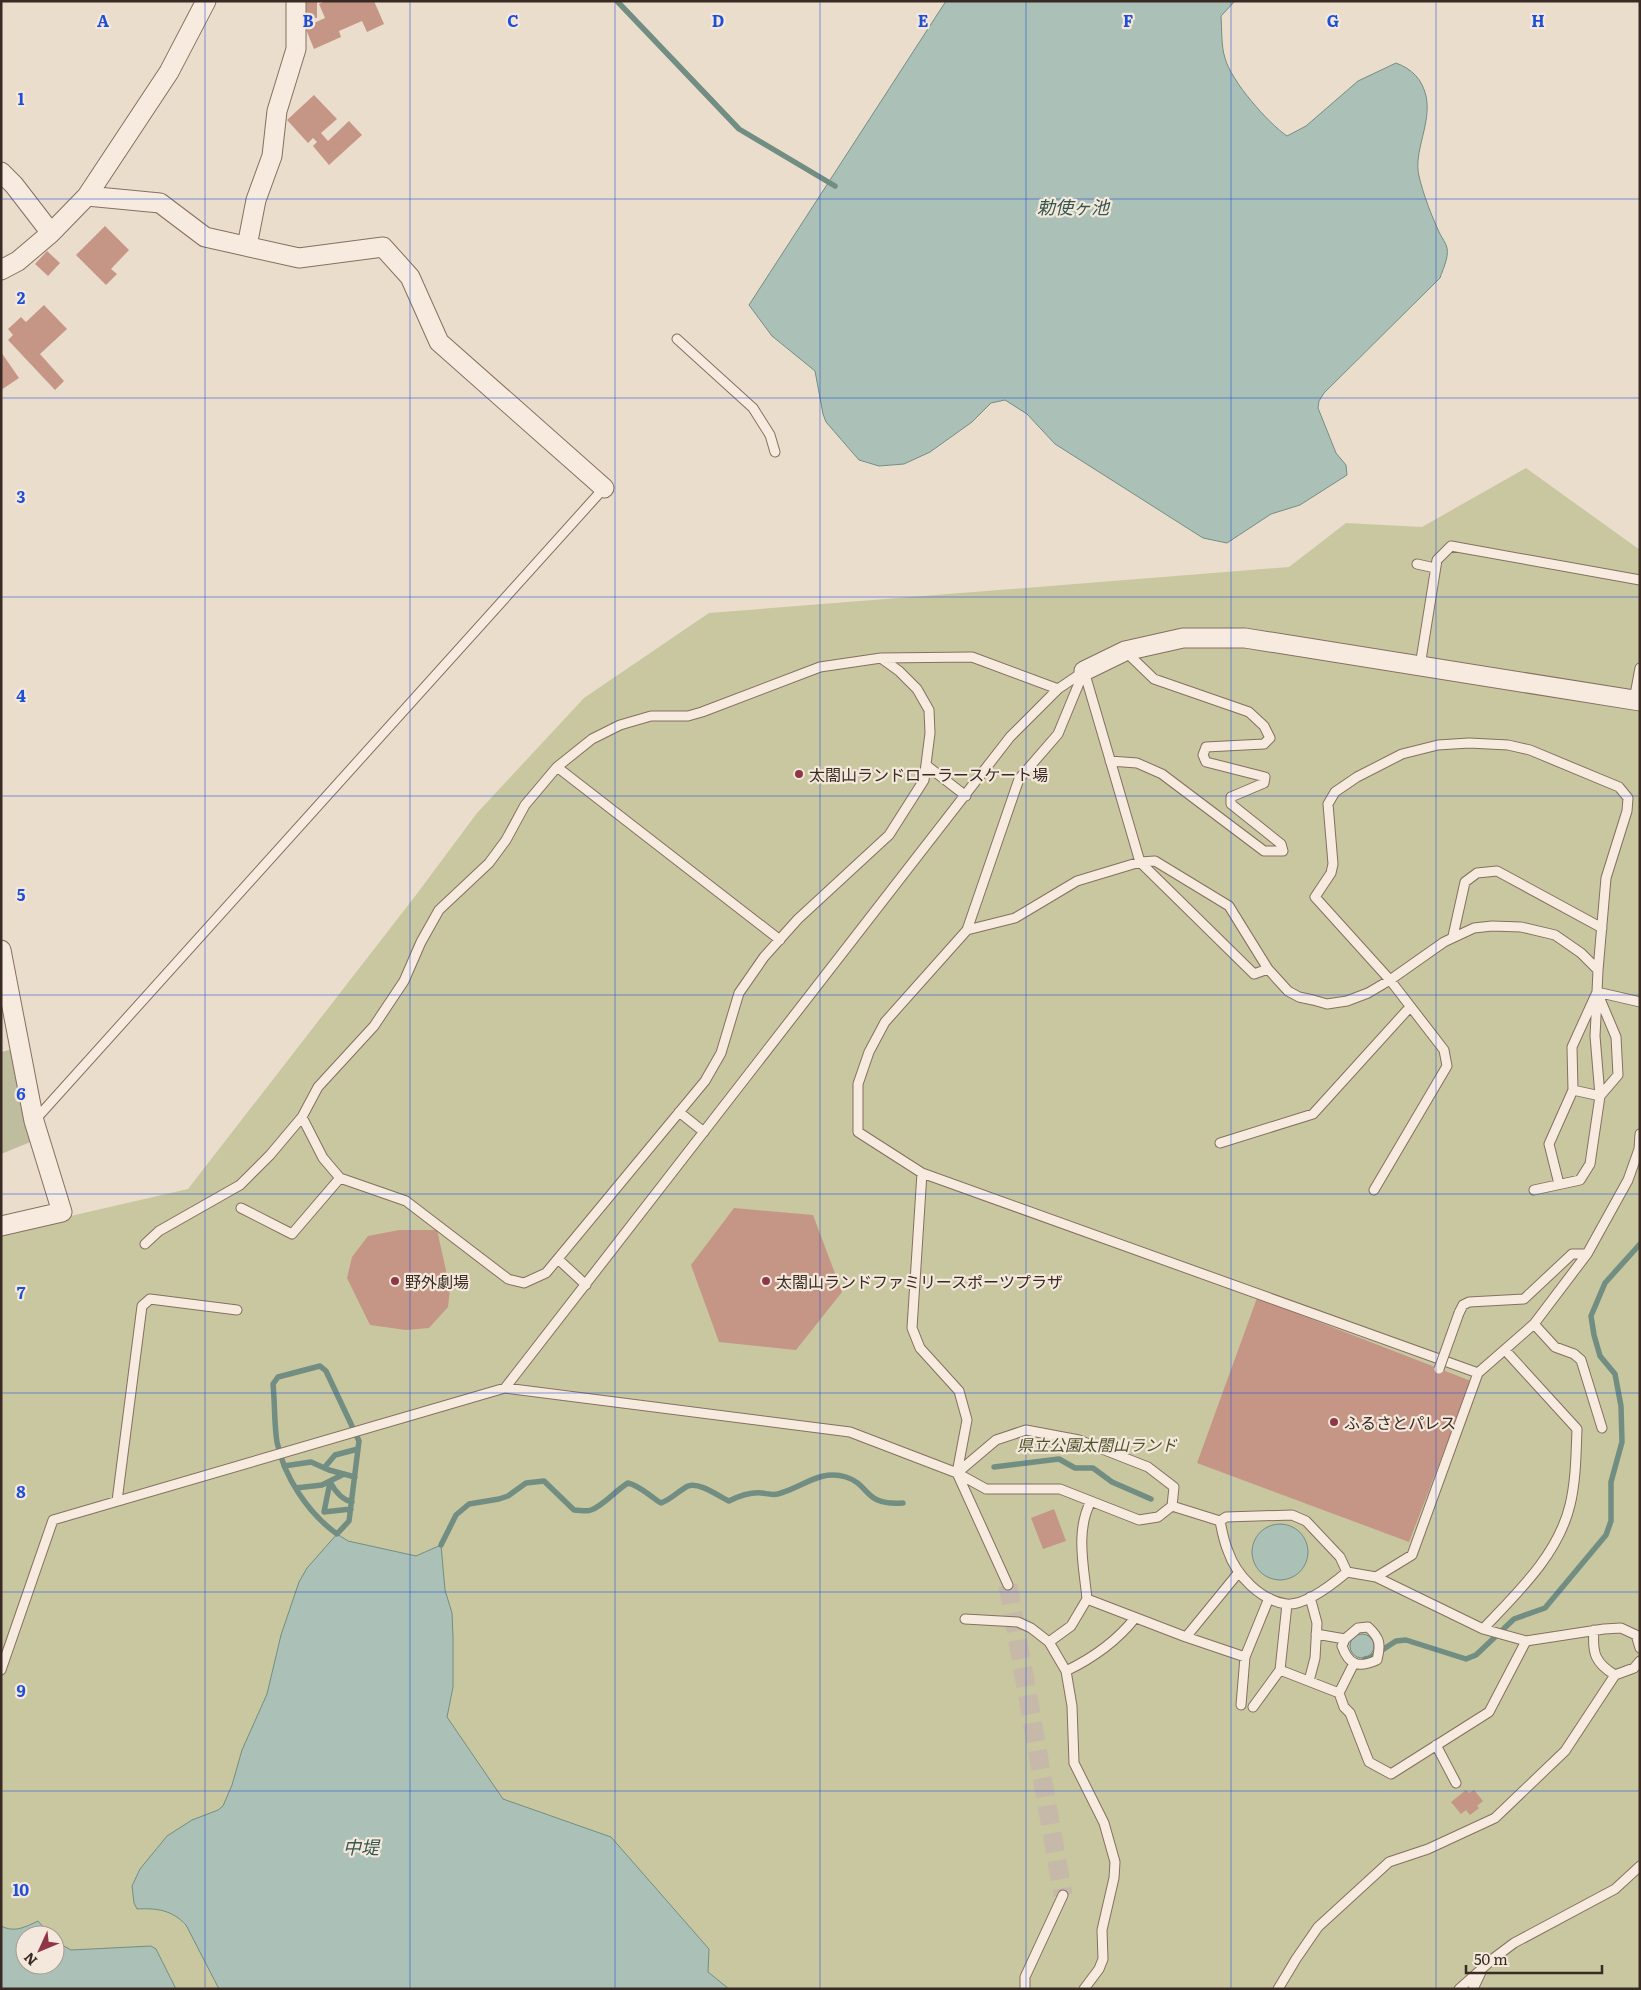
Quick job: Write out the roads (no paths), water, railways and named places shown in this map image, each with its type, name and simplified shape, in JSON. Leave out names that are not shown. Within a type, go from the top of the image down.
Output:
[{"type":"street","points":[[1,270],[18,261],[52,233],[87,196],[169,72],[206,1]]},
{"type":"street","points":[[246,246],[256,200],[272,156],[277,111],[296,49],[296,1]]},
{"type":"street","points":[[1,172],[14,185],[52,233]]},
{"type":"street","points":[[87,196],[160,203],[206,236],[299,258],[383,247],[410,277],[439,342],[604,488]]},
{"type":"street","points":[[1084,671],[1125,651],[1183,638],[1245,638],[1637,700]]},
{"type":"street","points":[[1,950],[34,1121],[62,1212],[1,1226]]},
{"type":"lane","points":[[677,339],[753,408],[770,435],[775,452]]},
{"type":"lane","points":[[34,1121],[604,488]]},
{"type":"lane","points":[[1420,666],[1437,560],[1451,546],[1640,580]]},
{"type":"lane","points":[[1417,564],[1436,568]]},
{"type":"lane","points":[[1110,761],[1137,763],[1162,774],[1264,851],[1283,851],[1281,844],[1231,804],[1231,797],[1264,783],[1265,777],[1206,762],[1203,756],[1206,747],[1264,744],[1270,738],[1264,726],[1249,712],[1154,679],[1125,651]]},
{"type":"lane","points":[[145,1244],[160,1231],[240,1185],[270,1155],[302,1117],[318,1087],[374,1026],[404,982],[421,942],[439,910],[489,863],[506,840],[525,805],[557,767],[592,739],[620,725],[651,716],[688,716],[820,666],[881,658],[972,657],[1058,689]]},
{"type":"lane","points":[[302,1117],[323,1158],[340,1178],[406,1201],[508,1279],[524,1283],[546,1274],[705,1081],[721,1053],[739,993],[764,957],[798,919],[889,835],[924,780],[930,733],[929,710],[917,689],[899,671],[881,658]]},
{"type":"lane","points":[[1637,700],[1640,668]]},
{"type":"lane","points":[[506,1388],[1010,737],[1058,689],[1084,671]]},
{"type":"lane","points":[[1084,671],[1140,862],[1254,974],[1268,969]]},
{"type":"lane","points":[[1084,671],[1058,734],[1019,779],[967,930],[886,1022],[869,1052],[858,1084],[858,1132],[922,1173],[1478,1373]]},
{"type":"lane","points":[[1374,1190],[1447,1066],[1444,1050],[1390,980],[1315,897],[1331,873],[1334,864],[1328,804],[1335,792],[1357,777],[1402,754],[1438,745],[1469,743],[1515,746],[1530,750],[1619,787],[1628,798],[1627,811],[1606,878],[1598,970],[1595,1036],[1600,1096],[1590,1164],[1580,1180],[1534,1190]]},
{"type":"lane","points":[[926,765],[966,796]]},
{"type":"lane","points":[[557,767],[780,940]]},
{"type":"lane","points":[[967,930],[1015,918],[1077,881],[1140,862],[1155,861],[1229,906],[1268,969],[1288,991],[1327,1004],[1368,993],[1453,936],[1474,928],[1492,926],[1521,927],[1555,935],[1582,954],[1598,970]]},
{"type":"lane","points":[[1453,936],[1465,882],[1477,873],[1497,871],[1602,928]]},
{"type":"lane","points":[[1597,992],[1640,1002]]},
{"type":"lane","points":[[1559,1184],[1549,1144],[1573,1090],[1572,1046],[1597,992]]},
{"type":"lane","points":[[1597,992],[1616,1038],[1618,1075],[1600,1096]]},
{"type":"lane","points":[[1220,1143],[1313,1114],[1410,1007]]},
{"type":"lane","points":[[1573,1090],[1600,1096]]},
{"type":"lane","points":[[679,1112],[704,1132]]},
{"type":"lane","points":[[1376,1577],[1412,1555],[1478,1373],[1534,1324],[1587,1254],[1628,1180],[1639,1149],[1640,1134]]},
{"type":"lane","points":[[922,1173],[912,1328],[920,1348],[959,1391],[967,1420],[957,1474],[1008,1585]]},
{"type":"lane","points":[[241,1208],[292,1234],[340,1178]]},
{"type":"lane","points":[[1439,1369],[1463,1305],[1469,1302],[1516,1301],[1524,1299],[1572,1254],[1587,1254]]},
{"type":"lane","points":[[558,1259],[586,1284]]},
{"type":"lane","points":[[117,1501],[142,1306],[150,1299],[237,1310]]},
{"type":"lane","points":[[1534,1324],[1555,1347],[1574,1354],[1581,1360],[1602,1428]]},
{"type":"lane","points":[[1483,1629],[1545,1559],[1553,1546],[1570,1506],[1575,1473],[1577,1429],[1505,1350]]},
{"type":"lane","points":[[1,1670],[53,1520],[506,1388],[850,1432],[957,1474],[986,1489],[1060,1489],[1139,1520],[1158,1517],[1172,1506],[1174,1487],[1148,1467],[1079,1440],[1026,1430],[996,1440],[957,1474]]},
{"type":"lane","points":[[1049,1642],[1071,1626],[1087,1599],[1081,1546],[1086,1511],[1091,1501]]},
{"type":"lane","points":[[1172,1506],[1220,1521]]},
{"type":"lane","points":[[1220,1521],[1226,1517],[1292,1515],[1306,1521],[1340,1557],[1347,1572]]},
{"type":"lane","points":[[1220,1521],[1228,1552],[1239,1572],[1251,1587],[1268,1598],[1288,1604],[1310,1597],[1327,1588],[1347,1572],[1376,1577],[1483,1629],[1526,1641],[1594,1630],[1622,1628],[1638,1634],[1640,1648]]},
{"type":"lane","points":[[1186,1637],[1239,1572]]},
{"type":"lane","points":[[1309,1681],[1315,1658],[1317,1623],[1310,1597]]},
{"type":"lane","points":[[1241,1705],[1245,1657],[1268,1598]]},
{"type":"lane","points":[[1087,1599],[1186,1637],[1245,1657]]},
{"type":"lane","points":[[1253,1707],[1280,1670],[1288,1604]]},
{"type":"lane","points":[[1066,1671],[1097,1654],[1122,1634],[1135,1618]]},
{"type":"lane","points":[[965,1619],[1018,1622],[1031,1628],[1049,1642],[1066,1671],[1072,1706],[1074,1763],[1104,1823],[1115,1862],[1114,1878],[1102,1930],[1104,1959],[1084,1989]]},
{"type":"lane","points":[[1368,1627],[1377,1636],[1381,1645],[1378,1660],[1366,1665],[1354,1663],[1346,1656],[1342,1646],[1345,1639],[1358,1628],[1368,1627]]},
{"type":"lane","points":[[1594,1630],[1595,1656],[1602,1667],[1615,1675]]},
{"type":"lane","points":[[1316,1634],[1345,1639]]},
{"type":"lane","points":[[1354,1663],[1339,1692],[1344,1707],[1350,1713],[1369,1762],[1391,1774],[1489,1712],[1526,1641]]},
{"type":"lane","points":[[1278,1989],[1318,1927],[1389,1862],[1428,1849],[1495,1818],[1565,1751],[1615,1675],[1634,1668],[1640,1661]]},
{"type":"lane","points":[[1280,1670],[1339,1692]]},
{"type":"lane","points":[[1436,1745],[1456,1783]]},
{"type":"lane","points":[[1459,1989],[1514,1943],[1615,1890],[1640,1866]]},
{"type":"lane","points":[[1025,1989],[1026,1977],[1062,1895]]},
{"type":"lane","points":[[1472,1989],[1483,1968]]},
{"type":"water","name":"勅使ヶ池","points":[[946,1],[1235,1],[1221,16],[1225,58],[1235,78],[1251,101],[1270,122],[1287,136],[1306,126],[1358,81],[1396,63],[1407,68],[1415,75],[1424,90],[1427,106],[1427,117],[1418,157],[1419,176],[1431,213],[1446,246],[1447,255],[1440,278],[1324,393],[1319,401],[1318,408],[1336,453],[1346,465],[1347,475],[1300,505],[1271,514],[1227,543],[1203,538],[1055,444],[1027,414],[1005,400],[991,403],[972,422],[930,452],[904,464],[879,466],[859,460],[826,422],[815,371],[772,336],[749,305]]},
{"type":"water","points":[[1280,1524],[1291,1526],[1300,1532],[1306,1541],[1308,1552],[1306,1563],[1300,1572],[1291,1578],[1280,1580],[1269,1578],[1260,1572],[1254,1563],[1252,1552],[1254,1541],[1260,1532],[1269,1526]]},
{"type":"water","name":"中堤","points":[[337,1534],[348,1541],[416,1556],[441,1545],[445,1590],[452,1613],[453,1637],[453,1687],[447,1717],[503,1799],[611,1837],[709,1949],[708,1972],[729,1989],[219,1989],[186,1925],[181,1920],[164,1911],[137,1909],[134,1903],[132,1886],[140,1869],[167,1836],[192,1820],[218,1810],[223,1806],[232,1785],[242,1750],[267,1694],[281,1635],[299,1582],[307,1568]]},
{"type":"water","points":[[1357,1634],[1367,1634],[1374,1641],[1374,1651],[1367,1658],[1357,1658],[1350,1651],[1350,1641]]},
{"type":"water","points":[[38,1921],[41,1925],[29,1925]]},
{"type":"water","points":[[1,1926],[15,1929],[15,1975],[65,1975],[65,1947],[71,1950],[151,1946],[156,1949],[176,1989],[1,1989]]},
{"type":"waterway","points":[[617,1],[739,129],[835,186]]},
{"type":"waterway","points":[[1365,1659],[1370,1658],[1396,1641],[1406,1640],[1466,1659],[1476,1655],[1514,1619],[1545,1608],[1606,1535],[1611,1521],[1611,1482],[1622,1442],[1621,1406],[1615,1374],[1600,1356],[1591,1316],[1605,1283],[1640,1244]]},
{"type":"waterway","points":[[320,1366],[326,1371],[359,1441],[349,1521],[337,1534],[316,1516],[291,1481],[280,1455],[276,1435],[273,1384],[278,1377],[320,1366]]},
{"type":"waterway","points":[[324,1468],[335,1455],[358,1449]]},
{"type":"waterway","points":[[994,1467],[1059,1459],[1075,1468],[1093,1468],[1112,1482],[1151,1499]]},
{"type":"waterway","points":[[284,1466],[311,1462],[329,1470],[355,1477]]},
{"type":"waterway","points":[[296,1488],[322,1485],[342,1475]]},
{"type":"waterway","points":[[441,1545],[456,1515],[469,1504],[499,1499],[508,1496],[526,1483],[544,1481],[574,1510],[583,1511],[596,1508],[628,1483],[641,1489],[661,1503],[688,1486],[693,1485],[729,1501],[754,1493],[779,1494],[813,1479],[829,1475],[846,1477],[881,1501],[903,1503]]},
{"type":"waterway","points":[[351,1509],[324,1512],[330,1482],[339,1495],[352,1502]]},
{"type":"tunnel","points":[[1008,1585],[1063,1895]]},
{"type":"place","name":"太閤山ランドローラースケート場","points":[[799,774]]},
{"type":"place","name":"野外劇場","points":[[395,1281]]},
{"type":"place","name":"太閤山ランドファミリースポーツプラザ","points":[[766,1281]]},
{"type":"place","name":"ふるさとパレス","points":[[1334,1422]]},
{"type":"park label","name":"県立公園太閤山ランド","points":[[1097,1444]]}]
